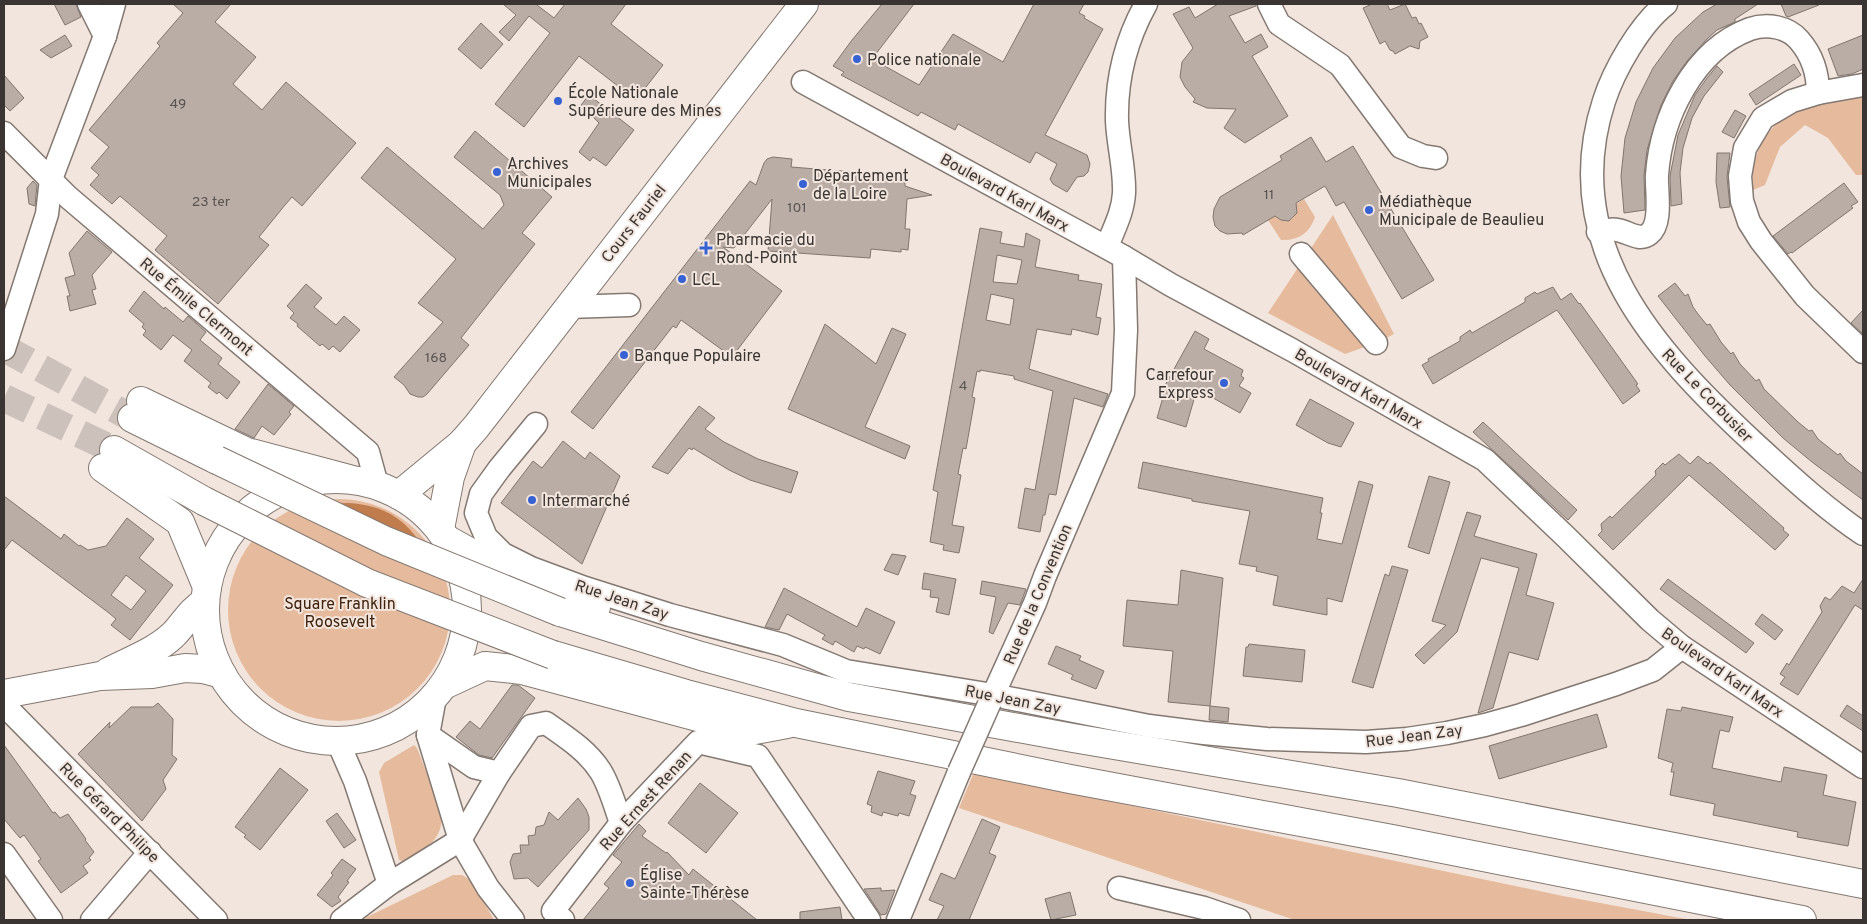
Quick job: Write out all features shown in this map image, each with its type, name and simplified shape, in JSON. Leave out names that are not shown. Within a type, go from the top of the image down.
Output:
[{"type":"main road","name":"Cours Fauriel","points":[[444,535],[450,477],[462,443],[804,4]]},
{"type":"main road","points":[[1802,920],[1392,839],[1070,779],[796,723],[686,694],[553,655],[367,583],[204,501],[109,459],[180,522],[206,594],[208,639],[222,674],[239,698],[262,718],[288,732],[312,741],[338,742],[360,739],[388,731],[419,712],[440,691],[457,662],[464,638],[467,613],[466,588],[459,563],[444,535],[421,510],[388,490],[246,452],[136,410],[217,460],[386,540],[560,612],[702,656],[848,697],[1083,740],[1398,793],[1863,884]]},
{"type":"main road","name":"Cours Fauriel","points":[[388,490],[462,443]]},
{"type":"main road","points":[[100,676],[146,653],[172,635],[206,594],[217,556],[234,528],[257,505],[286,489],[309,482],[349,479]]},
{"type":"main road","points":[[444,535],[489,563],[605,611],[683,637],[771,661],[848,697]]},
{"type":"main road","points":[[440,691],[485,666],[522,670],[750,731],[796,723]]},
{"type":"main road","points":[[4,694],[100,676],[152,674],[185,668],[203,669],[222,674]]},
{"type":"street","points":[[89,4],[105,36]]},
{"type":"street","points":[[4,349],[47,214],[51,179],[105,36],[114,4]]},
{"type":"street","name":"Rue de la Convention","points":[[898,920],[959,772],[1035,603],[1123,393],[1126,330],[1115,252],[1124,193],[1117,119],[1120,71],[1134,26],[1146,4]]},
{"type":"street","points":[[1269,4],[1279,24],[1340,65],[1401,147],[1423,156],[1436,158]]},
{"type":"street","name":"Rue Le Corbusier","points":[[1658,6],[1618,65],[1598,118],[1591,179],[1593,208],[1598,232],[1630,304],[1664,351],[1712,404],[1808,492],[1863,534]]},
{"type":"street","points":[[1598,232],[1617,230],[1639,237],[1649,234],[1656,226],[1658,215],[1656,176],[1660,146],[1670,114],[1683,88],[1702,63],[1738,34],[1753,28],[1768,26],[1782,28],[1791,33],[1798,39],[1815,66],[1818,79],[1818,93]]},
{"type":"street","name":"Boulevard Karl Marx","points":[[803,82],[1292,350],[1485,460],[1650,620],[1682,647],[1863,768]]},
{"type":"street","points":[[1863,85],[1818,93],[1792,101],[1763,118],[1745,148],[1740,176],[1742,201],[1749,222],[1761,242],[1805,296],[1863,352]]},
{"type":"street","name":"Rue Émile Clermont","points":[[4,134],[68,197],[368,452],[388,490]]},
{"type":"street","points":[[1301,254],[1376,343]]},
{"type":"street","points":[[568,307],[629,304]]},
{"type":"street","name":"Rue Jean Zay","points":[[536,424],[481,494],[476,513],[486,536],[502,554],[532,568],[585,588],[670,615],[783,645],[846,671],[1149,726],[1267,739],[1366,742],[1447,733],[1521,716],[1653,670],[1682,647]]},
{"type":"street","points":[[440,691],[428,735],[460,840],[488,888],[513,920]]},
{"type":"street","name":"Rue Gérard Philipe","points":[[4,705],[216,920]]},
{"type":"street","points":[[342,920],[388,884],[460,840],[499,772],[531,726],[546,723],[586,754],[601,772],[621,823]]},
{"type":"street","points":[[428,735],[474,768],[499,772]]},
{"type":"street","points":[[338,742],[355,781],[388,884]]},
{"type":"street","name":"Rue Ernest Renan","points":[[563,920],[553,911],[621,823],[698,742],[758,756],[869,920]]},
{"type":"street","points":[[92,920],[150,852]]},
{"type":"street","points":[[4,854],[51,920]]},
{"type":"street","points":[[1119,888],[1204,908],[1239,920]]},
{"type":"green space","points":[[1863,93],[1863,175],[1856,175],[1828,138],[1805,125],[1780,147],[1765,185],[1753,190],[1753,176],[1758,151],[1771,130],[1780,121],[1803,107]]},
{"type":"green space","points":[[1304,199],[1315,217],[1313,223],[1307,232],[1302,235],[1293,239],[1281,240],[1268,220],[1276,215],[1283,220],[1292,219],[1297,213],[1296,204]]},
{"type":"green space","points":[[1333,215],[1394,334],[1376,343],[1345,354],[1268,313]]},
{"type":"green space","name":"Square Franklin Roosevelt","points":[[339,499],[361,501],[381,507],[409,524],[425,540],[442,568],[448,588],[450,610],[448,632],[442,652],[425,680],[409,696],[381,713],[361,719],[339,721],[317,719],[297,713],[269,696],[253,680],[236,652],[230,632],[228,610],[230,588],[236,568],[253,540],[269,524],[297,507],[317,501]]},
{"type":"green space","points":[[414,745],[417,748],[440,807],[442,817],[438,834],[433,841],[427,847],[402,861],[399,860],[379,772],[384,763]]},
{"type":"green space","points":[[977,765],[1109,801],[1563,896],[1691,920],[1295,920],[959,808]]},
{"type":"green space","points":[[453,875],[462,875],[472,881],[494,920],[367,920],[365,918]]},
{"type":"shaded area","points":[[347,503],[373,507],[393,516],[410,530],[425,550],[324,504]]},
{"type":"building","points":[[54,4],[76,4],[81,17],[65,25]]},
{"type":"building","points":[[173,4],[231,4],[215,22],[256,57],[233,84],[262,110],[286,82],[356,143],[302,206],[292,197],[285,205],[259,237],[269,245],[218,304],[155,250],[167,236],[120,196],[112,204],[90,185],[99,175],[91,168],[109,147],[89,130],[160,46],[157,43],[183,13]]},
{"type":"building","points":[[503,4],[538,4],[554,18],[565,4],[626,4],[611,24],[663,65],[636,100],[579,56],[524,127],[495,104],[550,33],[529,16],[509,41],[499,32],[516,15]]},
{"type":"building","points":[[882,4],[914,4],[872,59],[919,85],[953,34],[1003,62],[1034,4],[1084,4],[1079,13],[1103,29],[1045,135],[1087,155],[1090,164],[1088,172],[1084,176],[1077,177],[1067,192],[1053,184],[1050,179],[1057,164],[1036,152],[1030,163],[958,124],[955,130],[921,112],[918,116],[841,75],[844,72],[833,66]]},
{"type":"building","points":[[1218,4],[1256,4],[1256,6],[1229,16],[1245,43],[1261,34],[1268,47],[1252,56],[1288,116],[1245,143],[1224,128],[1236,109],[1207,108],[1193,102],[1195,99],[1185,87],[1180,77],[1182,62],[1193,48],[1173,14],[1189,7],[1195,18]]},
{"type":"building","points":[[1372,4],[1387,4],[1390,10],[1405,4],[1412,18],[1416,17],[1419,24],[1421,23],[1428,37],[1420,41],[1419,49],[1410,46],[1395,54],[1390,50],[1385,41],[1380,44],[1363,8]]},
{"type":"building","points":[[1717,4],[1758,4],[1735,19],[1735,22],[1717,30],[1707,39],[1687,61],[1673,81],[1661,105],[1647,150],[1644,175],[1645,210],[1624,213],[1621,176],[1625,138],[1636,102],[1653,68],[1675,38],[1703,12]]},
{"type":"building","points":[[1781,4],[1819,4],[1819,5],[1788,17]]},
{"type":"building","points":[[481,23],[503,44],[481,69],[458,49]]},
{"type":"building","points":[[65,35],[72,46],[51,58],[40,50]]},
{"type":"building","points":[[1863,35],[1863,69],[1852,74],[1838,76],[1828,49]]},
{"type":"building","points":[[1794,64],[1801,75],[1756,105],[1749,94]]},
{"type":"building","points":[[1717,66],[1723,72],[1704,96],[1692,118],[1683,148],[1680,173],[1682,204],[1671,206],[1670,176],[1678,135],[1695,95]]},
{"type":"building","points":[[4,75],[24,98],[10,111],[4,105]]},
{"type":"building","points":[[589,95],[634,130],[606,166],[593,157],[590,161],[579,152],[599,123],[581,105]]},
{"type":"building","points":[[1735,110],[1746,116],[1734,138],[1722,132]]},
{"type":"building","points":[[475,131],[552,197],[522,233],[535,244],[461,338],[469,345],[427,394],[423,397],[418,397],[410,394],[404,385],[394,377],[443,322],[418,303],[456,259],[361,178],[387,147],[483,229],[504,205],[500,195],[454,157]]},
{"type":"building","points":[[1311,137],[1326,162],[1353,146],[1434,280],[1402,299],[1344,202],[1336,206],[1325,186],[1296,203],[1297,213],[1289,221],[1281,220],[1275,216],[1243,235],[1242,233],[1227,234],[1215,226],[1214,209],[1220,197],[1282,160],[1280,156]]},
{"type":"building","points":[[1717,153],[1730,153],[1727,177],[1730,207],[1720,208],[1716,182]]},
{"type":"building","points":[[773,157],[792,159],[791,167],[905,176],[905,186],[932,195],[907,199],[905,229],[910,229],[908,250],[901,249],[901,252],[871,249],[870,258],[768,251],[772,199],[734,248],[723,247],[782,291],[732,357],[681,320],[676,328],[673,326],[593,429],[571,412],[750,181],[756,185],[764,163],[767,159]]},
{"type":"building","points":[[33,181],[37,185],[35,206],[29,204],[27,188]]},
{"type":"building","points":[[1844,183],[1858,202],[1851,206],[1853,208],[1788,254],[1773,236]]},
{"type":"building","points":[[980,228],[1002,232],[1000,243],[1024,247],[1026,233],[1040,240],[1035,267],[1079,275],[1078,280],[1102,284],[1096,317],[1101,318],[1098,335],[1072,329],[1071,335],[1037,329],[1029,369],[1108,394],[1103,407],[1074,398],[1056,495],[1049,494],[1040,532],[1018,528],[1025,488],[1035,490],[1053,391],[1014,379],[1014,376],[977,371],[972,397],[975,398],[966,449],[963,448],[958,474],[961,475],[952,525],[964,527],[959,553],[943,550],[944,545],[930,542],[938,492],[933,490]],"holes":[[[997,255],[1022,260],[1017,284],[993,282]],[[991,294],[1014,299],[1010,325],[986,320]]]},
{"type":"building","points":[[87,231],[112,252],[92,275],[96,289],[92,290],[96,304],[70,311],[67,296],[70,296],[65,278],[75,275],[69,253]]},
{"type":"building","points":[[1675,283],[1685,296],[1688,294],[1698,314],[1707,325],[1710,324],[1721,342],[1731,354],[1733,352],[1740,364],[1756,381],[1759,379],[1764,389],[1798,422],[1809,431],[1812,430],[1818,439],[1838,455],[1840,453],[1846,461],[1863,474],[1863,500],[1783,438],[1730,385],[1658,296]]},
{"type":"building","points":[[306,284],[322,298],[314,307],[336,325],[344,316],[360,330],[340,352],[333,346],[329,350],[322,344],[320,346],[290,318],[294,313],[287,306]]},
{"type":"building","points":[[1553,287],[1561,300],[1571,293],[1580,303],[1638,384],[1636,385],[1640,391],[1623,404],[1557,310],[1433,384],[1422,365],[1429,361],[1428,359],[1460,341],[1460,337],[1470,330],[1472,333],[1525,302],[1525,298],[1535,292],[1537,294]]},
{"type":"building","points":[[144,291],[164,309],[165,307],[183,322],[188,316],[206,332],[200,340],[222,358],[218,364],[240,382],[227,399],[219,392],[217,394],[208,387],[211,383],[184,361],[192,350],[173,335],[161,350],[143,335],[146,331],[142,327],[144,324],[129,311]]},
{"type":"building","points":[[1863,310],[1863,334],[1851,323]]},
{"type":"building","points":[[825,324],[876,364],[892,328],[906,334],[865,427],[910,446],[905,459],[788,409]]},
{"type":"building","points":[[1195,331],[1209,339],[1204,349],[1243,370],[1241,376],[1244,378],[1239,386],[1251,393],[1240,413],[1197,389],[1186,427],[1157,418],[1165,390],[1163,389]]},
{"type":"building","points":[[268,384],[294,406],[289,412],[291,414],[274,435],[262,426],[254,438],[235,429]]},
{"type":"building","points":[[1310,399],[1354,423],[1341,447],[1328,443],[1296,425]]},
{"type":"building","points":[[699,406],[715,418],[705,429],[724,442],[758,459],[798,472],[791,493],[750,480],[729,470],[693,448],[692,450],[689,448],[668,474],[652,467]]},
{"type":"building","points":[[1483,422],[1577,510],[1568,520],[1473,432]]},
{"type":"building","points":[[563,441],[585,459],[590,452],[620,476],[582,564],[501,503],[533,461],[542,468]]},
{"type":"building","points":[[1679,454],[1690,464],[1698,456],[1708,464],[1710,462],[1784,528],[1783,530],[1789,535],[1775,550],[1689,475],[1613,550],[1598,535],[1602,531],[1601,524],[1610,516],[1612,518],[1656,475],[1655,471],[1663,463],[1665,465]]},
{"type":"building","points":[[1143,462],[1323,498],[1317,539],[1342,544],[1359,481],[1373,485],[1342,602],[1327,598],[1327,615],[1273,605],[1278,576],[1256,571],[1257,567],[1239,564],[1250,511],[1192,501],[1192,499],[1138,488]]},
{"type":"building","points":[[1429,476],[1450,482],[1429,554],[1408,547]]},
{"type":"building","points":[[4,496],[61,539],[64,534],[79,546],[88,550],[106,546],[127,518],[154,539],[139,558],[173,585],[130,640],[111,625],[116,619],[109,613],[12,540],[4,550]],"holes":[[[126,575],[146,591],[131,610],[111,595]]]},
{"type":"building","points":[[1467,512],[1481,516],[1474,536],[1537,554],[1526,595],[1554,603],[1538,660],[1509,652],[1493,708],[1478,713],[1519,568],[1481,558],[1457,632],[1424,664],[1415,655],[1446,625],[1432,621]]},
{"type":"building","points":[[892,554],[906,556],[898,575],[884,570]]},
{"type":"building","points":[[1392,566],[1408,570],[1373,688],[1352,682],[1385,574],[1389,576]]},
{"type":"building","points":[[1181,570],[1223,578],[1210,706],[1168,702],[1173,651],[1123,646],[1127,600],[1178,605]]},
{"type":"building","points":[[924,573],[956,579],[949,615],[936,612],[939,598],[930,597],[931,590],[922,589]]},
{"type":"building","points":[[1668,579],[1754,643],[1746,653],[1660,589]]},
{"type":"building","points":[[1863,579],[1863,610],[1855,605],[1798,695],[1780,684],[1785,677],[1780,674],[1787,663],[1789,665],[1822,612],[1820,606],[1825,597],[1830,600],[1842,586],[1854,593]]},
{"type":"building","points":[[982,581],[1026,589],[1020,605],[1008,603],[993,634],[989,632],[996,597],[980,594]]},
{"type":"building","points":[[784,588],[857,627],[866,608],[895,622],[880,654],[865,647],[864,649],[857,646],[854,652],[835,641],[833,645],[822,639],[825,635],[787,614],[779,630],[765,627]]},
{"type":"building","points":[[1762,614],[1783,630],[1775,640],[1755,624]]},
{"type":"building","points":[[1249,644],[1305,650],[1302,682],[1243,676],[1246,647]]},
{"type":"building","points":[[1056,646],[1081,656],[1079,660],[1104,671],[1096,689],[1071,679],[1073,675],[1048,664]]},
{"type":"building","points":[[512,685],[518,685],[535,698],[492,758],[479,755],[456,737],[470,721],[480,729]]},
{"type":"building","points":[[158,703],[173,719],[172,755],[177,759],[163,780],[166,789],[142,821],[78,754],[110,722],[109,728],[131,707],[153,707]]},
{"type":"building","points":[[1847,705],[1863,716],[1863,731],[1840,716]]},
{"type":"building","points":[[1210,706],[1229,708],[1228,722],[1209,720]]},
{"type":"building","points":[[1682,707],[1733,717],[1729,732],[1720,730],[1712,768],[1781,782],[1784,767],[1827,775],[1823,795],[1856,802],[1848,846],[1797,837],[1798,832],[1713,815],[1715,804],[1670,795],[1674,772],[1671,772],[1673,763],[1658,758],[1667,709],[1681,711]]},
{"type":"building","points":[[1597,714],[1607,747],[1499,779],[1489,746]]},
{"type":"building","points":[[4,745],[53,813],[55,812],[60,818],[68,814],[94,852],[89,858],[91,860],[83,866],[88,873],[61,893],[38,861],[41,859],[24,835],[20,838],[4,819]]},
{"type":"building","points":[[280,768],[308,790],[260,850],[244,837],[246,835],[235,827]]},
{"type":"building","points":[[878,771],[915,781],[910,794],[916,796],[909,816],[899,813],[898,816],[883,812],[882,816],[871,812],[872,806],[867,804]]},
{"type":"building","points":[[700,783],[738,813],[706,853],[668,823]]},
{"type":"building","points":[[578,798],[589,817],[589,830],[538,887],[528,878],[514,879],[510,862],[513,854],[521,853],[520,845],[529,845],[528,836],[535,835],[536,827],[544,825],[549,812],[558,820]]},
{"type":"building","points":[[337,813],[356,840],[344,848],[326,821]]},
{"type":"building","points":[[982,819],[1000,827],[989,853],[996,856],[969,920],[937,920],[944,906],[929,900],[941,873],[955,879]]},
{"type":"building","points":[[639,824],[646,831],[642,836],[667,852],[689,875],[693,869],[757,920],[583,920],[609,888],[604,884],[622,862],[613,855]]},
{"type":"building","points":[[342,859],[356,869],[338,897],[341,901],[332,907],[317,895],[333,875],[331,873]]},
{"type":"building","points":[[881,888],[881,891],[895,890],[886,914],[881,915],[864,889]]},
{"type":"building","points":[[1070,892],[1076,915],[1051,920],[1045,899]]},
{"type":"building","points":[[840,907],[842,920],[800,920],[800,912]]},
{"type":"tunnel","points":[[4,348],[132,418]]},
{"type":"tunnel","points":[[4,398],[114,450]]},
{"type":"place","name":"Police nationale","points":[[857,59]]},
{"type":"place","name":"École Nationale Supérieure des Mines","points":[[558,101]]},
{"type":"place","name":"Archives Municipales","points":[[497,172]]},
{"type":"place","name":"Département de la Loire","points":[[803,184]]},
{"type":"place","name":"Médiathèque Municipale de Beaulieu","points":[[1369,210]]},
{"type":"place","name":"Pharmacie du Rond-Point","points":[[706,248]]},
{"type":"place","name":"LCL","points":[[682,279]]},
{"type":"place","name":"Banque Populaire","points":[[624,355]]},
{"type":"place","name":"Carrefour Express","points":[[1224,383]]},
{"type":"place","name":"Intermarché","points":[[532,500]]},
{"type":"place","name":"Église Sainte-Thérèse","points":[[630,883]]}]
